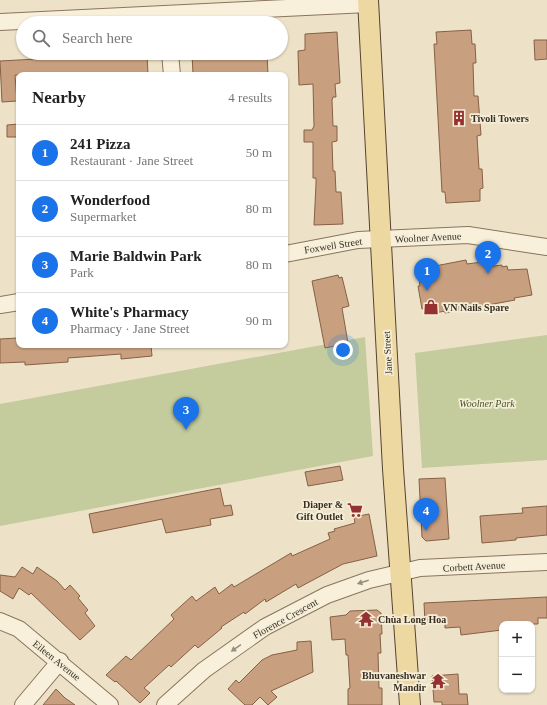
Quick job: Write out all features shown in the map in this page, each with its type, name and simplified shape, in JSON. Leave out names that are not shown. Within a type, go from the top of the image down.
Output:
[{"type":"main road","name":"Jane Street","points":[[368,2],[393,469],[410,705]]},
{"type":"street","points":[[101,16],[368,2]]},
{"type":"street","points":[[0,22],[16,21]]},
{"type":"street","points":[[171,60],[172,72]]},
{"type":"street","name":"Woolner Avenue","points":[[380,240],[468,236],[547,247]]},
{"type":"street","name":"Foxwell Street","points":[[288,253],[358,240],[380,240]]},
{"type":"street","points":[[0,305],[16,302]]},
{"type":"street","name":"Corbett Avenue","points":[[401,573],[420,568],[547,562]]},
{"type":"street","name":"Florence Crescent","points":[[165,705],[204,670],[265,627],[327,595],[369,580],[401,573]]},
{"type":"street","name":"Eileen Avenue","points":[[0,621],[19,629],[60,661],[110,705]]},
{"type":"street","points":[[23,705],[60,661]]},
{"type":"green space","name":"Woolner Park","points":[[547,335],[547,460],[422,468],[415,353]]},
{"type":"green space","points":[[365,337],[373,456],[0,526],[0,404]]},
{"type":"building","name":"Tivoli Towers","points":[[471,30],[472,44],[475,44],[476,63],[473,63],[474,96],[478,96],[481,135],[477,136],[479,169],[482,169],[483,188],[480,189],[480,201],[446,203],[445,192],[442,192],[434,44],[437,44],[436,32]]},
{"type":"building","points":[[337,32],[340,83],[335,84],[336,97],[333,97],[332,100],[333,126],[337,126],[337,141],[332,142],[333,171],[335,171],[336,192],[341,192],[343,224],[314,225],[316,178],[313,178],[313,142],[304,142],[304,130],[312,130],[314,126],[313,84],[299,85],[298,51],[305,50],[305,34]]},
{"type":"building","points":[[534,40],[547,40],[547,59],[535,60]]},
{"type":"building","points":[[147,60],[148,72],[16,72],[16,101],[2,102],[0,61]]},
{"type":"building","points":[[192,60],[267,60],[268,72],[193,72]]},
{"type":"building","points":[[16,124],[16,137],[7,137],[7,125]]},
{"type":"building","points":[[466,260],[467,264],[482,262],[482,264],[487,263],[487,267],[502,265],[502,267],[507,266],[508,270],[527,269],[532,295],[514,298],[515,300],[445,313],[445,311],[425,315],[424,308],[422,309],[418,286],[420,286],[419,279],[432,277],[430,267]]},
{"type":"building","points":[[338,275],[339,278],[342,277],[349,306],[342,308],[348,343],[325,348],[312,281]]},
{"type":"building","points":[[16,338],[16,348],[151,348],[152,356],[121,359],[121,354],[68,358],[68,362],[25,365],[25,362],[0,363],[0,339]]},
{"type":"building","points":[[340,466],[343,480],[308,486],[305,472]]},
{"type":"building","points":[[445,478],[449,539],[426,541],[422,537],[419,479]]},
{"type":"building","points":[[220,488],[224,506],[231,505],[233,515],[210,519],[211,525],[166,533],[162,519],[93,533],[89,514]]},
{"type":"building","points":[[547,506],[547,535],[482,543],[480,516],[523,513],[522,508]]},
{"type":"building","points":[[369,514],[377,556],[343,564],[298,588],[296,584],[266,602],[265,599],[245,614],[244,612],[221,627],[222,628],[198,648],[195,645],[171,667],[169,665],[144,688],[150,693],[140,703],[116,681],[115,682],[106,675],[126,656],[131,660],[174,619],[171,615],[192,596],[196,601],[215,587],[219,594],[232,584],[234,587],[291,553],[292,556],[330,539],[328,533],[335,531],[334,529],[355,523],[354,517]]},
{"type":"building","points":[[22,567],[33,574],[37,567],[57,581],[65,590],[70,585],[80,596],[78,598],[88,610],[85,613],[95,626],[80,640],[31,593],[29,595],[19,588],[13,599],[0,591],[0,575],[15,577]]},
{"type":"building","points":[[547,597],[547,618],[538,618],[538,624],[535,624],[535,621],[499,621],[499,630],[461,635],[460,627],[445,628],[445,621],[425,623],[424,603]]},
{"type":"building","points":[[377,610],[381,613],[381,653],[378,653],[379,688],[382,688],[382,705],[348,705],[348,689],[350,688],[348,655],[346,655],[345,639],[332,640],[330,617],[346,615],[350,611]]},
{"type":"building","points":[[311,641],[313,672],[271,691],[277,697],[268,705],[260,697],[252,705],[245,705],[228,689],[236,680],[239,683],[262,660],[272,655],[297,650],[297,642]]},
{"type":"building","points":[[458,674],[459,694],[467,694],[468,705],[442,705],[442,702],[434,702],[432,676]]},
{"type":"building","points":[[56,689],[65,698],[75,705],[43,705]]},
{"type":"place","name":"Tivoli Towers","points":[[459,118]]},
{"type":"place","name":"Wonderfood","points":[[488,274]]},
{"type":"place","name":"241 Pizza","points":[[427,291]]},
{"type":"place","name":"VN Nails Spare","points":[[431,307]]},
{"type":"place","name":"Marie Baldwin Park","points":[[186,430]]},
{"type":"place","name":"Diaper & Gift Outlet","points":[[355,510]]},
{"type":"place","name":"White's Pharmacy","points":[[426,531]]},
{"type":"place","name":"Chùa Long Hoa","points":[[366,619]]},
{"type":"place","name":"Bhuvaneshwar Mandir","points":[[438,681]]}]
